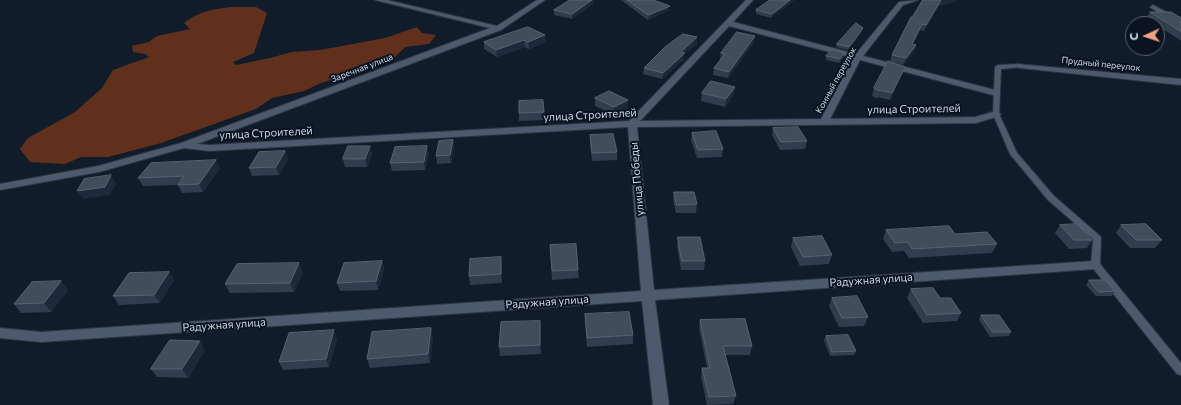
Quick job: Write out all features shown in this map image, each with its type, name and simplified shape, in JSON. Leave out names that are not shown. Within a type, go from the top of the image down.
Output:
[{"type":"street","points":[[378,0],[498,28]]},
{"type":"street","name":"Заречная улица","points":[[0,187],[99,169],[184,145],[498,28],[542,0]]},
{"type":"street","points":[[632,124],[750,0]]},
{"type":"street","name":"Конный переулок","points":[[824,122],[858,57],[901,3],[915,0]]},
{"type":"street","points":[[1153,7],[1181,23]]},
{"type":"street","points":[[728,23],[996,93]]},
{"type":"street","name":"Прудный переулок","points":[[1020,66],[1181,82]]},
{"type":"street","name":"улица Строителей","points":[[184,145],[209,148],[632,124],[976,120],[996,114]]},
{"type":"street","name":"улица Победы","points":[[632,124],[648,296],[661,405]]},
{"type":"street","name":"Радужная улица","points":[[0,333],[41,337],[1095,265]]},
{"type":"lane","points":[[1020,66],[998,67],[996,93],[996,114],[1014,154],[1051,198],[1097,238],[1095,265],[1181,371]]},
{"type":"shaded area","points":[[232,7],[256,7],[267,13],[254,53],[233,62],[236,65],[292,52],[320,50],[385,38],[417,27],[422,33],[436,35],[429,44],[405,47],[390,62],[321,83],[304,91],[272,98],[256,109],[161,143],[108,157],[81,157],[65,164],[30,162],[20,149],[28,138],[75,112],[102,88],[113,70],[149,57],[145,54],[133,52],[132,46],[149,42],[157,36],[190,29],[184,23],[201,13]]},
{"type":"building","points":[[570,0],[592,0],[572,14],[554,10]]},
{"type":"building","points":[[627,0],[653,0],[670,6],[649,15]]},
{"type":"building","points":[[770,0],[790,0],[772,14],[756,10]]},
{"type":"building","points":[[923,0],[941,0],[926,25],[922,24],[912,44],[916,45],[906,58],[892,55],[911,17]]},
{"type":"building","points":[[1150,12],[1171,12],[1181,18],[1181,31],[1165,21],[1165,16],[1157,16]]},
{"type":"building","points":[[856,23],[863,28],[849,47],[837,44]]},
{"type":"building","points":[[528,27],[545,35],[528,42],[524,40],[496,50],[484,42]]},
{"type":"building","points":[[737,32],[755,36],[729,72],[714,68],[725,54],[721,53]]},
{"type":"building","points":[[683,34],[697,37],[681,52],[685,53],[663,73],[644,68],[665,47]]},
{"type":"building","points":[[832,50],[844,53],[840,59],[826,56]]},
{"type":"building","points":[[888,61],[905,67],[892,93],[879,91],[874,88]]},
{"type":"building","points":[[711,81],[735,87],[726,99],[702,93]]},
{"type":"building","points":[[609,91],[628,100],[614,107],[595,98]]},
{"type":"building","points":[[543,100],[544,112],[519,113],[519,101]]},
{"type":"building","points":[[798,127],[807,141],[781,142],[773,128]]},
{"type":"building","points":[[716,131],[723,149],[698,150],[692,133]]},
{"type":"building","points":[[613,134],[617,152],[592,153],[590,135]]},
{"type":"building","points":[[453,140],[450,155],[436,156],[439,141]]},
{"type":"building","points":[[348,146],[370,146],[365,159],[343,159]]},
{"type":"building","points":[[427,146],[424,162],[390,163],[395,147]]},
{"type":"building","points":[[285,151],[276,167],[249,168],[259,152]]},
{"type":"building","points":[[216,160],[199,184],[178,185],[184,176],[138,178],[151,163]]},
{"type":"building","points":[[111,175],[105,187],[77,191],[84,179]]},
{"type":"building","points":[[674,192],[694,192],[697,204],[677,205]]},
{"type":"building","points":[[1077,224],[1092,240],[1074,240],[1060,225]]},
{"type":"building","points":[[1146,224],[1162,240],[1136,240],[1121,225]]},
{"type":"building","points":[[949,226],[955,234],[987,232],[997,244],[912,249],[908,242],[895,243],[886,230]]},
{"type":"building","points":[[822,236],[832,255],[803,257],[793,238]]},
{"type":"building","points":[[678,237],[700,237],[705,261],[682,261]]},
{"type":"building","points":[[576,244],[578,270],[552,271],[550,245]]},
{"type":"building","points":[[501,257],[501,274],[469,276],[470,259]]},
{"type":"building","points":[[382,261],[376,281],[337,283],[344,263]]},
{"type":"building","points":[[299,263],[290,283],[225,284],[237,264]]},
{"type":"building","points":[[169,272],[154,295],[113,296],[129,273]]},
{"type":"building","points":[[1089,280],[1105,280],[1115,291],[1099,292]]},
{"type":"building","points":[[61,281],[44,303],[14,304],[32,282]]},
{"type":"building","points":[[933,288],[940,298],[951,298],[961,313],[927,315],[911,289]]},
{"type":"building","points":[[857,296],[868,317],[842,318],[832,298]]},
{"type":"building","points":[[629,312],[633,335],[587,338],[585,314]]},
{"type":"building","points":[[981,315],[999,315],[1011,332],[993,332]]},
{"type":"building","points":[[745,319],[752,346],[723,346],[736,396],[709,397],[702,368],[710,368],[700,320]]},
{"type":"building","points":[[540,321],[540,345],[499,347],[501,322]]},
{"type":"building","points":[[431,328],[428,354],[367,359],[372,332]]},
{"type":"building","points":[[334,330],[326,359],[279,362],[289,333]]},
{"type":"building","points":[[848,335],[856,351],[832,352],[826,336]]},
{"type":"building","points":[[170,340],[200,341],[182,369],[151,369]]}]
